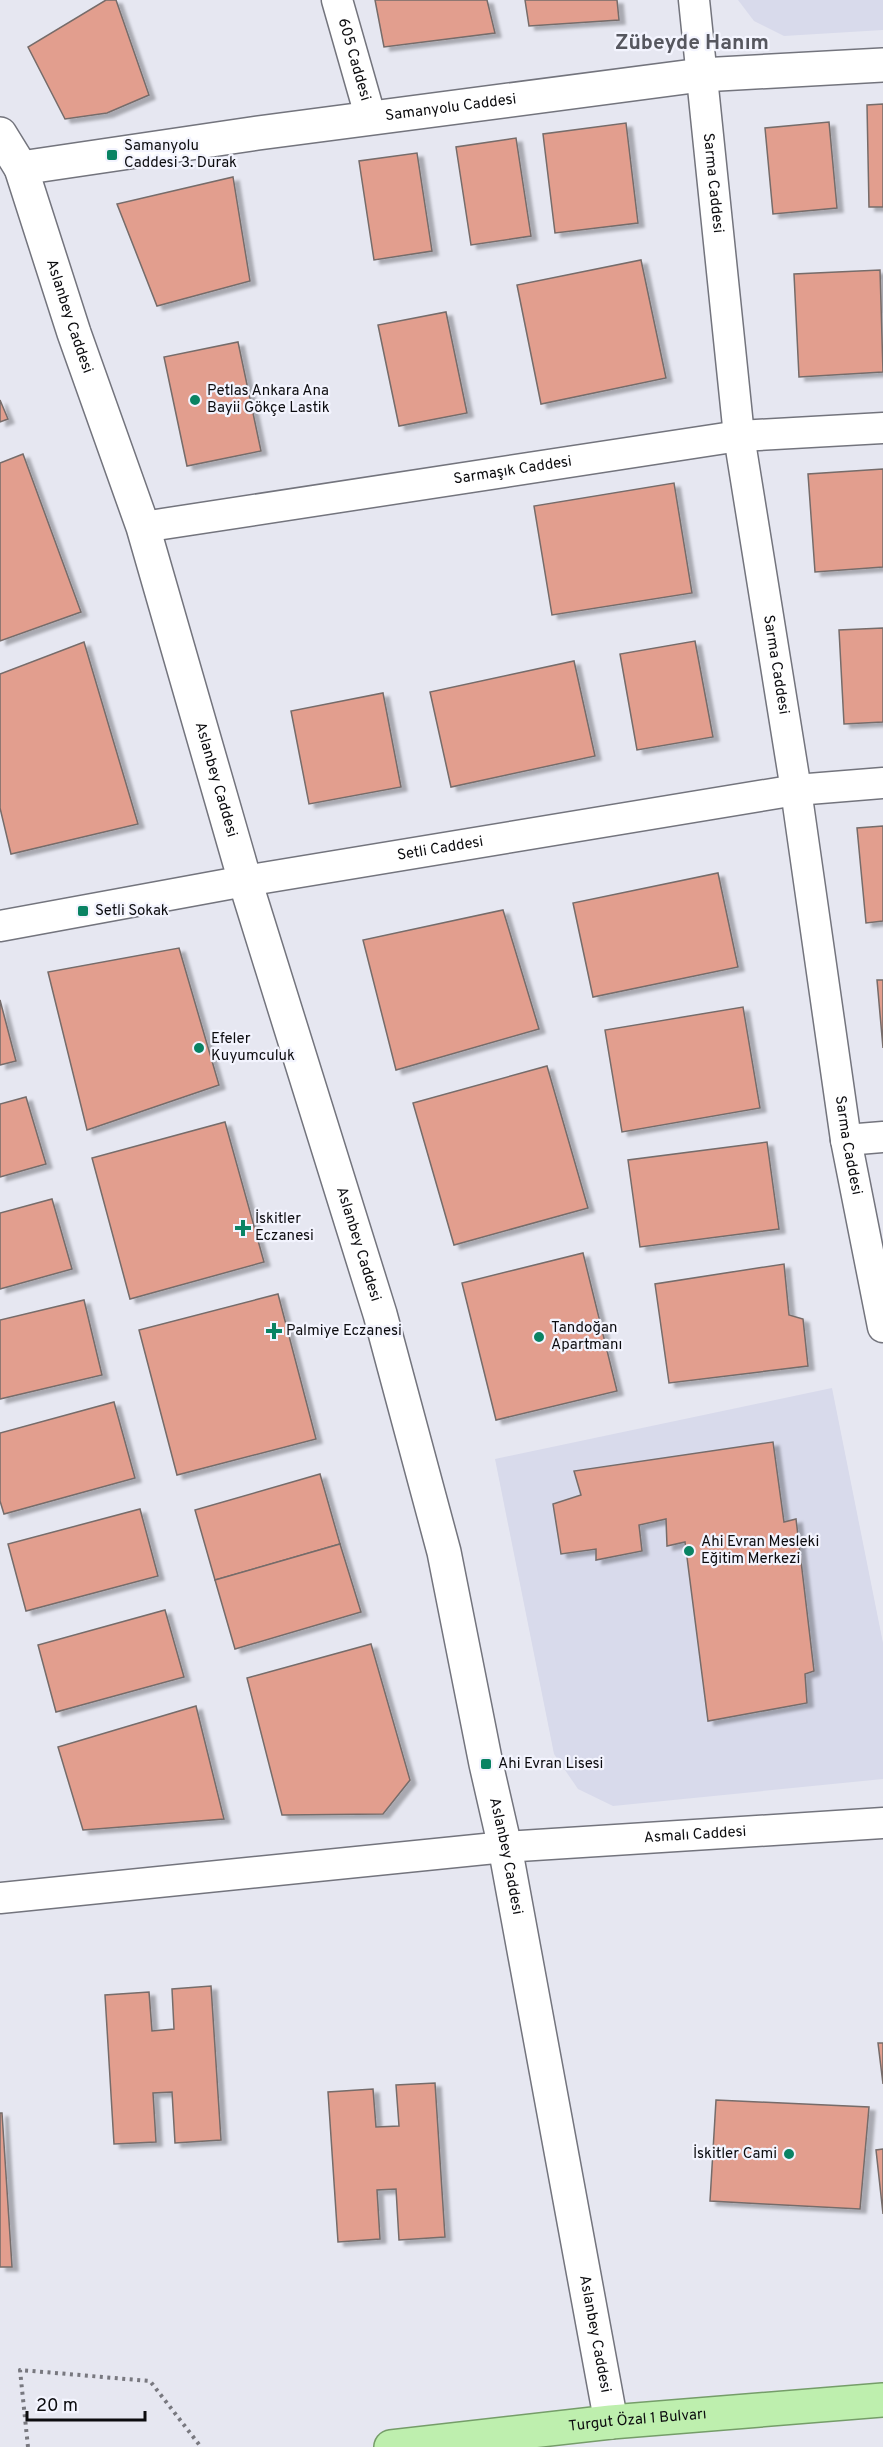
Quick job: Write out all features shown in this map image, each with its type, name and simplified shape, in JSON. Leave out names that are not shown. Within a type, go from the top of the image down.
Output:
[{"type":"highway","name":"Turgut Özal 1 Bulvarı","points":[[391,2447],[611,2422],[883,2400]]},
{"type":"street","name":"605 Caddesi","points":[[337,0],[371,119]]},
{"type":"street","name":"Sarma Caddesi","points":[[694,0],[739,436],[796,789],[846,1140],[883,1328]]},
{"type":"street","name":"Samanyolu Caddesi","points":[[21,168],[702,75],[883,65]]},
{"type":"street","name":"Aslanbey Caddesi","points":[[0,134],[21,168],[74,333],[143,527],[245,881],[380,1314],[444,1552],[505,1847],[611,2422]]},
{"type":"street","name":"Sarmaşık Caddesi","points":[[143,527],[739,436],[883,428]]},
{"type":"street","name":"Setli Caddesi","points":[[0,926],[245,881],[796,789],[883,783]]},
{"type":"street","points":[[846,1140],[883,1137]]},
{"type":"street","name":"Asmalı Caddesi","points":[[0,1898],[505,1847],[883,1823]]},
{"type":"path","points":[[28,2447],[20,2370],[150,2381],[201,2447]]},
{"type":"shaded area","points":[[738,0],[883,0],[883,30],[784,36],[754,21]]},
{"type":"shaded area","name":"Ahi Evran Mesleki Eğitim Merkezi","points":[[832,1388],[883,1643],[883,1779],[613,1806],[578,1789],[554,1754],[495,1459]]},
{"type":"building","points":[[106,0],[116,0],[149,95],[107,113],[65,119],[28,47]]},
{"type":"building","points":[[375,0],[487,0],[495,33],[384,47]]},
{"type":"building","points":[[525,0],[617,0],[619,20],[529,26]]},
{"type":"building","points":[[883,104],[883,207],[869,207],[867,105]]},
{"type":"building","points":[[829,122],[837,208],[773,214],[765,128]]},
{"type":"building","points":[[626,123],[638,223],[555,233],[543,134]]},
{"type":"building","points":[[516,138],[531,236],[471,245],[456,147]]},
{"type":"building","points":[[417,153],[432,251],[374,260],[359,161]]},
{"type":"building","points":[[233,177],[250,281],[157,306],[117,204]]},
{"type":"building","points":[[641,260],[666,378],[541,404],[517,285]]},
{"type":"building","points":[[880,270],[883,372],[799,377],[794,274]]},
{"type":"building","points":[[446,312],[467,413],[399,426],[378,325]]},
{"type":"building","points":[[238,342],[261,451],[187,466],[164,357]]},
{"type":"building","points":[[0,400],[8,419],[0,422]]},
{"type":"building","points":[[23,454],[81,612],[0,641],[0,463]]},
{"type":"building","points":[[883,469],[883,567],[815,572],[808,474]]},
{"type":"building","points":[[674,483],[692,593],[552,615],[534,506]]},
{"type":"building","points":[[883,628],[883,722],[844,724],[839,630]]},
{"type":"building","points":[[695,641],[713,737],[637,750],[620,654]]},
{"type":"building","points":[[84,642],[138,824],[11,854],[0,808],[0,674]]},
{"type":"building","points":[[574,661],[595,756],[451,787],[430,692]]},
{"type":"building","points":[[383,693],[401,787],[309,804],[291,711]]},
{"type":"building","points":[[883,826],[883,921],[866,923],[857,828]]},
{"type":"building","points":[[718,873],[738,967],[593,997],[573,903]]},
{"type":"building","points":[[503,910],[539,1029],[396,1070],[363,940]]},
{"type":"building","points":[[179,948],[219,1085],[87,1130],[48,972]]},
{"type":"building","points":[[877,980],[883,980],[883,1048]]},
{"type":"building","points":[[0,1000],[16,1061],[0,1065]]},
{"type":"building","points":[[743,1007],[760,1108],[622,1132],[605,1030]]},
{"type":"building","points":[[547,1066],[588,1208],[454,1245],[413,1103]]},
{"type":"building","points":[[26,1097],[46,1164],[0,1177],[0,1104]]},
{"type":"building","points":[[225,1122],[264,1262],[130,1299],[92,1158]]},
{"type":"building","points":[[767,1142],[779,1229],[640,1247],[628,1160]]},
{"type":"building","points":[[52,1199],[72,1269],[0,1289],[0,1213]]},
{"type":"building","name":"Tandoğan Apartmanı","points":[[583,1253],[617,1391],[496,1420],[462,1283]]},
{"type":"building","points":[[784,1264],[789,1315],[803,1319],[808,1366],[669,1383],[655,1284]]},
{"type":"building","points":[[278,1294],[316,1439],[177,1475],[139,1330]]},
{"type":"building","points":[[84,1300],[102,1375],[0,1399],[0,1320]]},
{"type":"building","points":[[114,1402],[135,1478],[4,1514],[0,1501],[0,1433]]},
{"type":"building","points":[[773,1442],[784,1522],[796,1519],[814,1671],[805,1674],[807,1703],[708,1721],[685,1542],[667,1546],[666,1519],[639,1525],[642,1551],[596,1560],[596,1549],[561,1554],[553,1504],[581,1495],[574,1471]]},
{"type":"building","points":[[320,1474],[340,1544],[215,1580],[195,1510]]},
{"type":"building","points":[[140,1509],[158,1576],[26,1611],[8,1544]]},
{"type":"building","points":[[340,1544],[361,1612],[235,1649],[215,1580]]},
{"type":"building","points":[[165,1610],[184,1677],[56,1712],[38,1645]]},
{"type":"building","points":[[371,1644],[410,1780],[383,1814],[282,1815],[247,1678]]},
{"type":"building","points":[[196,1706],[224,1819],[83,1830],[58,1747]]},
{"type":"building","points":[[211,1986],[221,2140],[175,2143],[172,2092],[153,2093],[156,2142],[114,2144],[105,1995],[149,1992],[152,2031],[174,2029],[172,1989]]},
{"type":"building","points":[[878,2043],[883,2043],[883,2084]]},
{"type":"building","points":[[435,2083],[445,2237],[399,2240],[396,2189],[377,2190],[380,2239],[338,2242],[328,2092],[373,2089],[376,2127],[399,2126],[396,2085]]},
{"type":"building","name":"İskitler Cami","points":[[716,2100],[869,2107],[860,2209],[710,2201]]},
{"type":"building","points":[[0,2113],[2,2113],[12,2267],[0,2267]]},
{"type":"building","points":[[883,2149],[883,2214],[876,2150]]},
{"type":"place","name":"Samanyolu Caddesi 3. Durak","points":[[112,155]]},
{"type":"place","name":"Petlas Ankara Ana Bayii Gökçe Lastik","points":[[195,400]]},
{"type":"place","name":"Setli Sokak","points":[[83,911]]},
{"type":"place","name":"Efeler Kuyumculuk","points":[[199,1048]]},
{"type":"place","name":"İskitler Eczanesi","points":[[243,1228]]},
{"type":"place","name":"Palmiye Eczanesi","points":[[274,1331]]},
{"type":"place","name":"Tandoğan Apartmanı","points":[[539,1337]]},
{"type":"place","name":"Ahi Evran Mesleki Eğitim Merkezi","points":[[689,1551]]},
{"type":"place","name":"Ahi Evran Lisesi","points":[[486,1764]]},
{"type":"place","name":"İskitler Cami","points":[[789,2154]]},
{"type":"district","name":"Zübeyde Hanım","points":[[692,43]]}]
